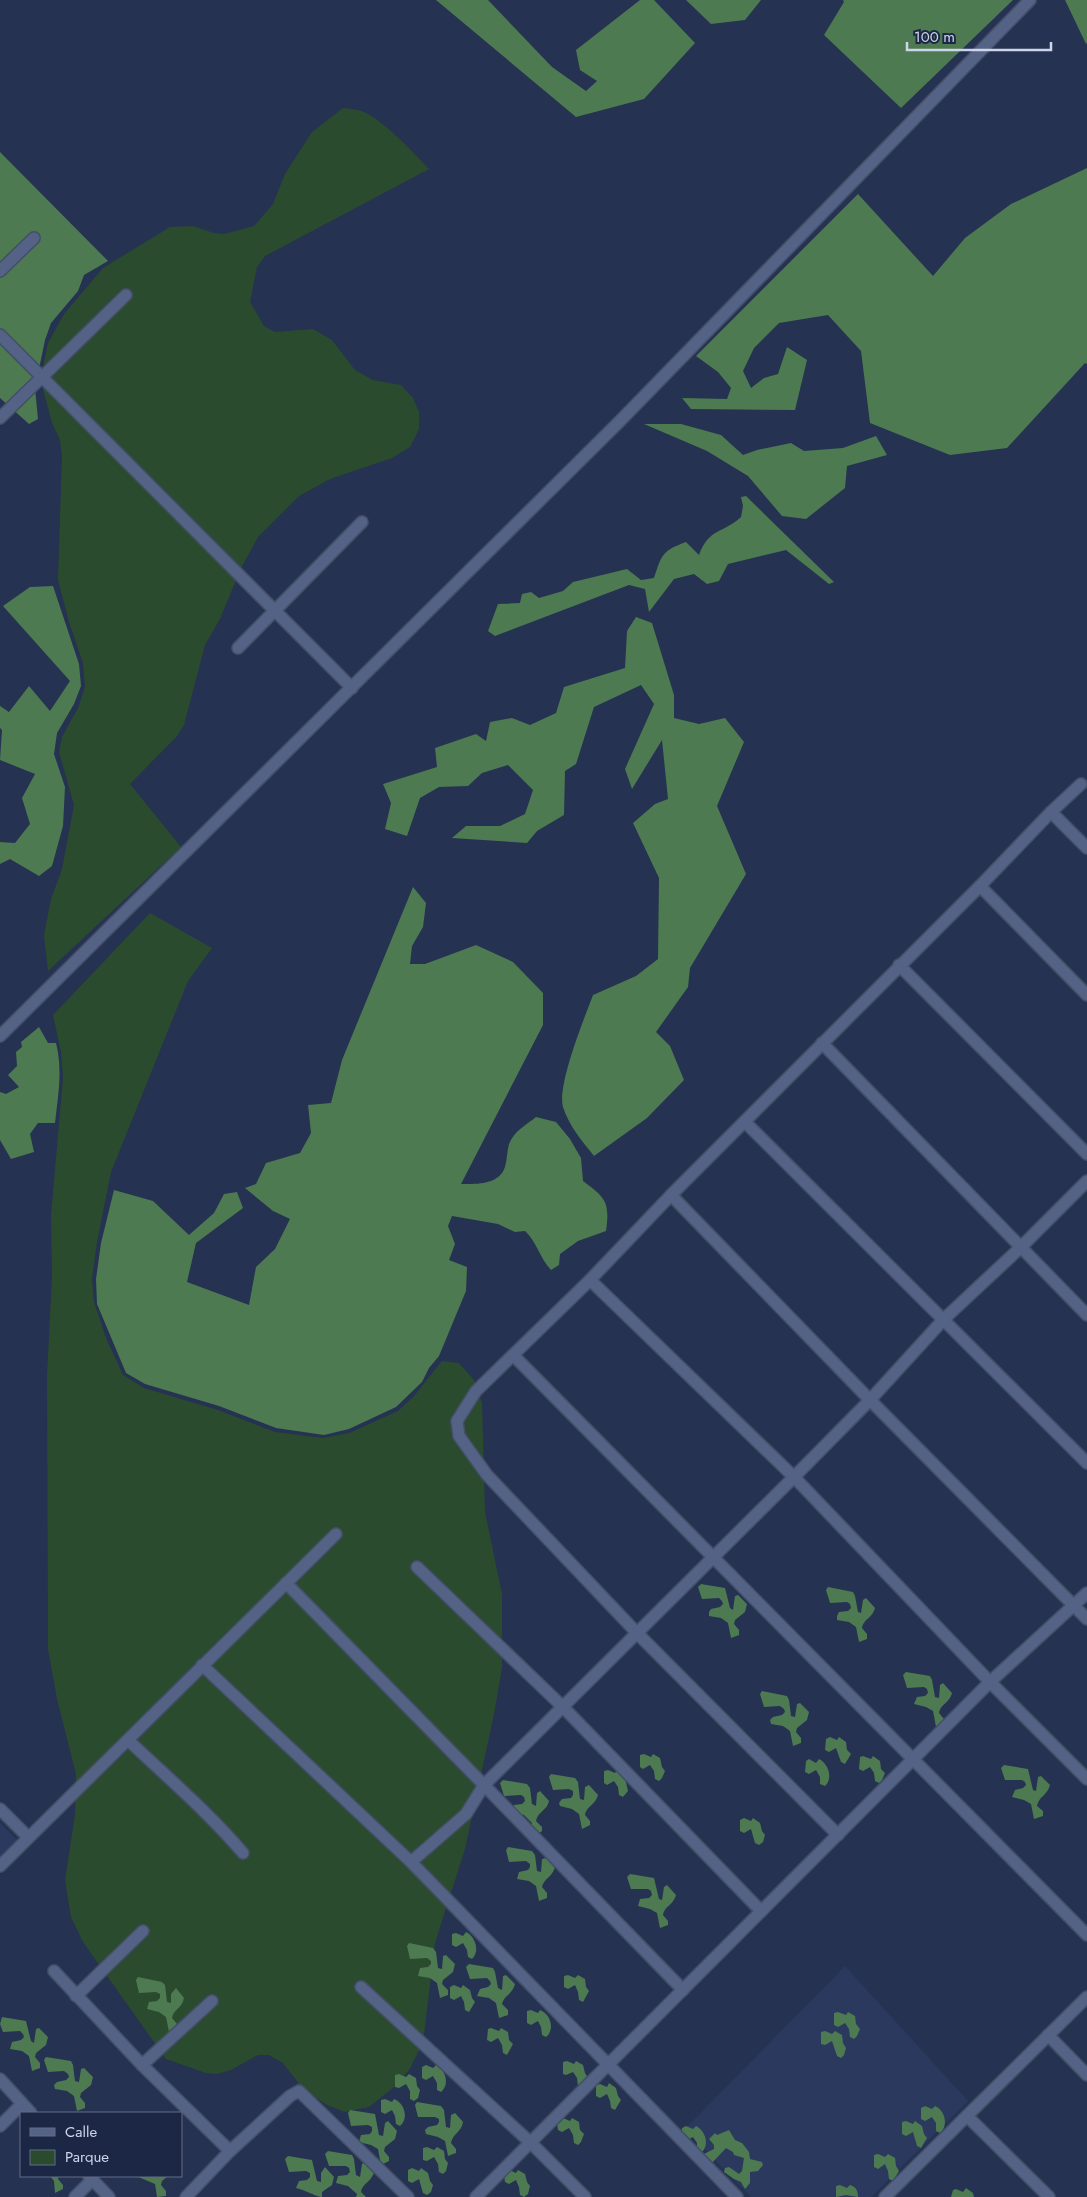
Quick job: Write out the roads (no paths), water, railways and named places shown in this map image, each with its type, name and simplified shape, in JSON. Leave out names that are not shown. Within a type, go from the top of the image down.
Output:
[{"type":"street","points":[[0,1036],[620,421],[1030,0]]},
{"type":"street","points":[[0,271],[34,238]]},
{"type":"street","points":[[0,418],[126,295]]},
{"type":"street","points":[[0,335],[352,688]]},
{"type":"street","points":[[238,648],[362,522]]},
{"type":"street","points":[[838,1835],[636,1632],[486,1475],[459,1436],[457,1421],[476,1391],[590,1280],[671,1195],[1081,784]]},
{"type":"street","points":[[1051,812],[1087,848]]},
{"type":"street","points":[[980,886],[1087,995]]},
{"type":"street","points":[[899,966],[1087,1154]]},
{"type":"street","points":[[822,1043],[1087,1316]]},
{"type":"street","points":[[745,1122],[1087,1462]]},
{"type":"street","points":[[411,1862],[466,1814],[484,1785],[794,1477],[870,1400],[944,1319],[1020,1248],[1087,1181]]},
{"type":"street","points":[[671,1195],[870,1400],[1087,1619]]},
{"type":"street","points":[[590,1280],[794,1477],[990,1682],[1087,1779]]},
{"type":"street","points":[[514,1356],[1087,1935]]},
{"type":"street","points":[[0,1866],[336,1534]]},
{"type":"street","points":[[417,1567],[563,1706],[761,1912]]},
{"type":"street","points":[[286,1583],[683,1990]]},
{"type":"street","points":[[476,2197],[990,1682],[1087,1594]]},
{"type":"street","points":[[202,1665],[411,1862],[737,2197]]},
{"type":"street","points":[[128,1740],[208,1814],[243,1853]]},
{"type":"street","points":[[0,1809],[28,1837]]},
{"type":"street","points":[[76,1996],[143,1931]]},
{"type":"street","points":[[54,1971],[142,2065],[230,2151]]},
{"type":"street","points":[[361,1987],[530,2143],[585,2197]]},
{"type":"street","points":[[887,2196],[1087,1997]]},
{"type":"street","points":[[142,2065],[212,2001]]},
{"type":"street","points":[[1048,2036],[1087,2076]]},
{"type":"street","points":[[0,2079],[31,2112]]},
{"type":"street","points":[[186,2197],[230,2151],[290,2096],[299,2091],[408,2197]]},
{"type":"street","points":[[0,2126],[22,2104]]},
{"type":"street","points":[[967,2116],[1049,2197]]},
{"type":"street","points":[[75,2197],[91,2178],[109,2197]]}]
